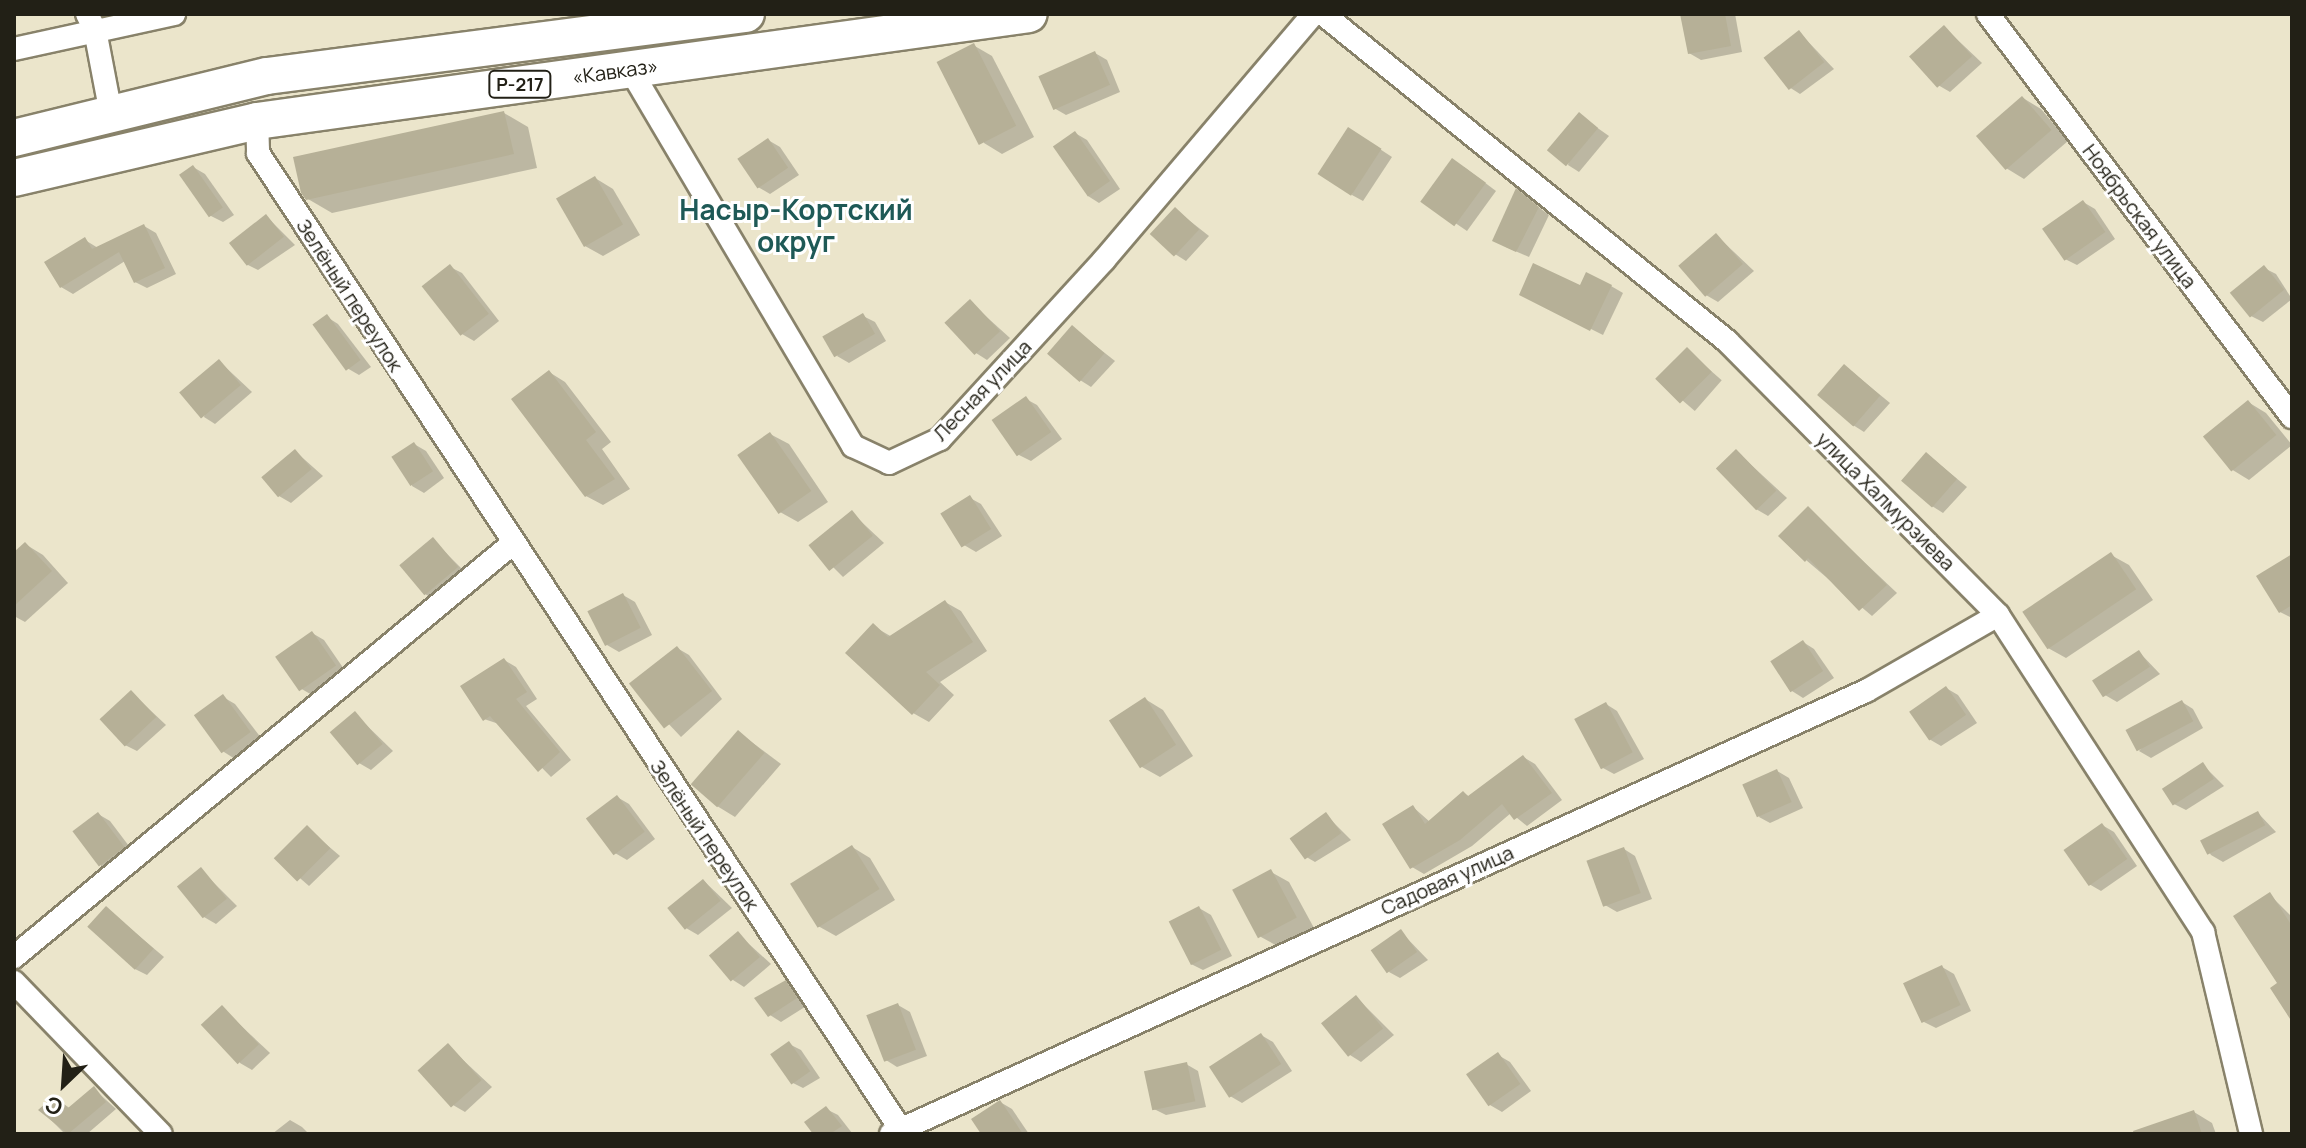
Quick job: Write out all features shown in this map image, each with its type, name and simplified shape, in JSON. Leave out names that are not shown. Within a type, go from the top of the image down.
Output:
[{"type":"highway","name":"«Кавказ»","points":[[14,138],[267,76],[746,14]]},
{"type":"highway","name":"«Кавказ»","points":[[14,178],[257,121],[1029,14]]},
{"type":"street","points":[[14,49],[91,22],[174,14]]},
{"type":"street","name":"Лесная улица","points":[[630,69],[853,446],[889,463],[940,439],[1104,260],[1313,14]]},
{"type":"street","name":"улица Халмурзиева","points":[[1323,14],[1727,341],[1998,615],[2203,932],[2251,1134]]},
{"type":"street","name":"Ноябрьская улица","points":[[1988,14],[2292,417]]},
{"type":"street","points":[[91,22],[111,114]]},
{"type":"street","name":"Зелёный переулок","points":[[257,121],[258,153],[895,1130]]},
{"type":"street","points":[[14,957],[512,544]]},
{"type":"street","name":"Садовая улица","points":[[895,1130],[1866,691],[1998,615]]},
{"type":"street","points":[[14,982],[161,1134]]},
{"type":"building","points":[[1680,14],[1725,14],[1731,46],[1688,54]]},
{"type":"building","points":[[1944,25],[1972,56],[1937,88],[1909,56]]},
{"type":"building","points":[[1799,30],[1824,62],[1789,90],[1764,58]]},
{"type":"building","points":[[974,43],[1016,126],[979,145],[937,62]]},
{"type":"building","points":[[1095,51],[1110,85],[1053,110],[1038,76]]},
{"type":"building","points":[[2022,96],[2052,130],[2005,170],[1976,136]]},
{"type":"building","points":[[504,111],[514,154],[306,200],[301,193],[293,157]]},
{"type":"building","points":[[1579,112],[1598,128],[1566,166],[1547,150]]},
{"type":"building","points":[[1348,127],[1382,149],[1351,196],[1318,174]]},
{"type":"building","points":[[1075,131],[1110,181],[1088,196],[1053,146]]},
{"type":"building","points":[[768,138],[788,168],[757,189],[737,159]]},
{"type":"building","points":[[1452,158],[1486,183],[1454,226],[1420,202]]},
{"type":"building","points":[[193,165],[223,208],[209,217],[179,175]]},
{"type":"building","points":[[595,176],[623,224],[584,247],[556,198]]},
{"type":"building","points":[[1516,188],[1539,207],[1516,252],[1492,241]]},
{"type":"building","points":[[2083,200],[2105,232],[2064,261],[2042,229]]},
{"type":"building","points":[[1175,207],[1199,230],[1174,257],[1150,234]]},
{"type":"building","points":[[266,214],[284,237],[247,266],[229,243]]},
{"type":"building","points":[[144,224],[165,268],[134,283],[119,252],[60,288],[44,262],[85,237],[92,249]]},
{"type":"building","points":[[1716,233],[1743,264],[1705,297],[1678,266]]},
{"type":"building","points":[[1533,263],[1580,285],[1586,272],[1612,285],[1590,331],[1519,295]]},
{"type":"building","points":[[450,264],[489,314],[460,336],[422,286]]},
{"type":"building","points":[[2264,265],[2284,290],[2250,318],[2230,293]]},
{"type":"building","points":[[970,299],[1000,331],[974,355],[944,323]]},
{"type":"building","points":[[863,313],[875,334],[834,357],[822,336]]},
{"type":"building","points":[[327,314],[361,360],[346,371],[312,325]]},
{"type":"building","points":[[1072,325],[1104,353],[1080,382],[1047,354]]},
{"type":"building","points":[[1687,347],[1712,372],[1680,404],[1655,379]]},
{"type":"building","points":[[219,359],[241,385],[201,418],[179,392]]},
{"type":"building","points":[[1844,364],[1880,395],[1853,426],[1817,395]]},
{"type":"building","points":[[549,370],[596,432],[586,440],[615,479],[585,497],[511,399]]},
{"type":"building","points":[[1026,396],[1051,432],[1017,456],[992,420]]},
{"type":"building","points":[[2248,400],[2276,435],[2231,471],[2203,437]]},
{"type":"building","points":[[770,432],[811,491],[779,514],[737,455]]},
{"type":"building","points":[[414,442],[433,471],[410,486],[391,457]]},
{"type":"building","points":[[295,449],[312,469],[278,497],[261,477]]},
{"type":"building","points":[[1736,449],[1776,491],[1756,510],[1716,468]]},
{"type":"building","points":[[1926,452],[1957,479],[1932,508],[1901,481]]},
{"type":"building","points":[[970,495],[991,529],[962,547],[940,514]]},
{"type":"building","points":[[1808,506],[1887,585],[1859,611],[1808,558],[1805,562],[1778,536]]},
{"type":"building","points":[[852,510],[873,536],[829,571],[808,545]]},
{"type":"building","points":[[433,537],[458,567],[424,595],[399,565]]},
{"type":"building","points":[[25,542],[52,571],[14,606],[14,552]]},
{"type":"building","points":[[2111,552],[2136,589],[2047,649],[2022,612]]},
{"type":"building","points":[[2292,554],[2292,605],[2279,613],[2256,576]]},
{"type":"building","points":[[623,593],[641,628],[605,646],[587,611]]},
{"type":"building","points":[[945,600],[973,642],[926,672],[940,685],[912,715],[845,653],[873,623],[888,637]]},
{"type":"building","points":[[312,631],[336,665],[299,691],[275,657]]},
{"type":"building","points":[[1803,640],[1823,671],[1790,692],[1770,661]]},
{"type":"building","points":[[677,646],[712,691],[664,728],[629,684]]},
{"type":"building","points":[[2139,650],[2150,667],[2103,697],[2092,680]]},
{"type":"building","points":[[504,658],[527,692],[516,699],[560,752],[538,772],[490,716],[483,721],[460,686]]},
{"type":"building","points":[[1946,686],[1966,715],[1929,740],[1909,712]]},
{"type":"building","points":[[131,690],[156,717],[125,746],[100,719]]},
{"type":"building","points":[[223,694],[251,732],[222,753],[194,715]]},
{"type":"building","points":[[1145,697],[1176,745],[1140,768],[1109,720]]},
{"type":"building","points":[[2182,700],[2193,721],[2137,751],[2125,730]]},
{"type":"building","points":[[1606,702],[1633,752],[1601,769],[1574,719]]},
{"type":"building","points":[[355,711],[383,744],[357,765],[330,732]]},
{"type":"building","points":[[738,730],[764,753],[717,807],[691,784]]},
{"type":"building","points":[[1523,755],[1552,793],[1514,820],[1502,804],[1460,840],[1410,869],[1382,824],[1413,805],[1425,824],[1463,791],[1468,796]]},
{"type":"building","points":[[2203,762],[2214,779],[2173,805],[2162,789]]},
{"type":"building","points":[[1777,769],[1792,802],[1757,817],[1742,784]]},
{"type":"building","points":[[617,795],[645,832],[614,855],[586,818]]},
{"type":"building","points":[[2258,811],[2265,825],[2207,855],[2200,841]]},
{"type":"building","points":[[98,812],[124,847],[99,866],[72,831]]},
{"type":"building","points":[[1326,812],[1341,833],[1305,859],[1290,838]]},
{"type":"building","points":[[2102,823],[2127,859],[2089,886],[2063,850]]},
{"type":"building","points":[[307,825],[330,848],[297,882],[274,858]]},
{"type":"building","points":[[852,845],[880,889],[818,928],[790,884]]},
{"type":"building","points":[[1624,847],[1641,893],[1603,907],[1586,861]]},
{"type":"building","points":[[201,867],[227,899],[203,918],[177,887]]},
{"type":"building","points":[[1271,869],[1297,918],[1258,938],[1232,890]]},
{"type":"building","points":[[703,879],[721,901],[685,930],[667,908]]},
{"type":"building","points":[[2270,892],[2292,926],[2292,1022],[2270,988],[2277,983],[2233,916]]},
{"type":"building","points":[[106,906],[154,949],[135,970],[87,927]]},
{"type":"building","points":[[1199,906],[1221,950],[1191,965],[1169,921]]},
{"type":"building","points":[[1401,929],[1417,952],[1387,973],[1371,950]]},
{"type":"building","points":[[738,931],[760,957],[731,981],[709,955]]},
{"type":"building","points":[[1942,965],[1961,1005],[1922,1023],[1903,983]]},
{"type":"building","points":[[786,980],[797,998],[768,1017],[754,998]]},
{"type":"building","points":[[1356,995],[1383,1028],[1348,1057],[1321,1023]]},
{"type":"building","points":[[898,1003],[916,1050],[884,1062],[866,1015]]},
{"type":"building","points":[[222,1005],[259,1044],[238,1064],[201,1025]]},
{"type":"building","points":[[1261,1033],[1281,1064],[1229,1098],[1209,1067]]},
{"type":"building","points":[[789,1041],[810,1071],[791,1085],[770,1054]]},
{"type":"building","points":[[448,1043],[481,1080],[451,1108],[418,1070]]},
{"type":"building","points":[[1498,1052],[1520,1084],[1488,1106],[1466,1074]]},
{"type":"building","points":[[1187,1062],[1195,1101],[1152,1110],[1144,1071]]},
{"type":"building","points":[[94,1086],[106,1102],[68,1134],[38,1110],[55,1095],[68,1108]]},
{"type":"building","points":[[1000,1100],[1023,1134],[981,1134],[971,1119]]},
{"type":"building","points":[[826,1106],[842,1126],[830,1134],[813,1134],[804,1122]]},
{"type":"building","points":[[2194,1110],[2202,1134],[2134,1134],[2133,1131]]},
{"type":"district","name":"Насыр-Кортский округ","points":[[796,225]]}]
